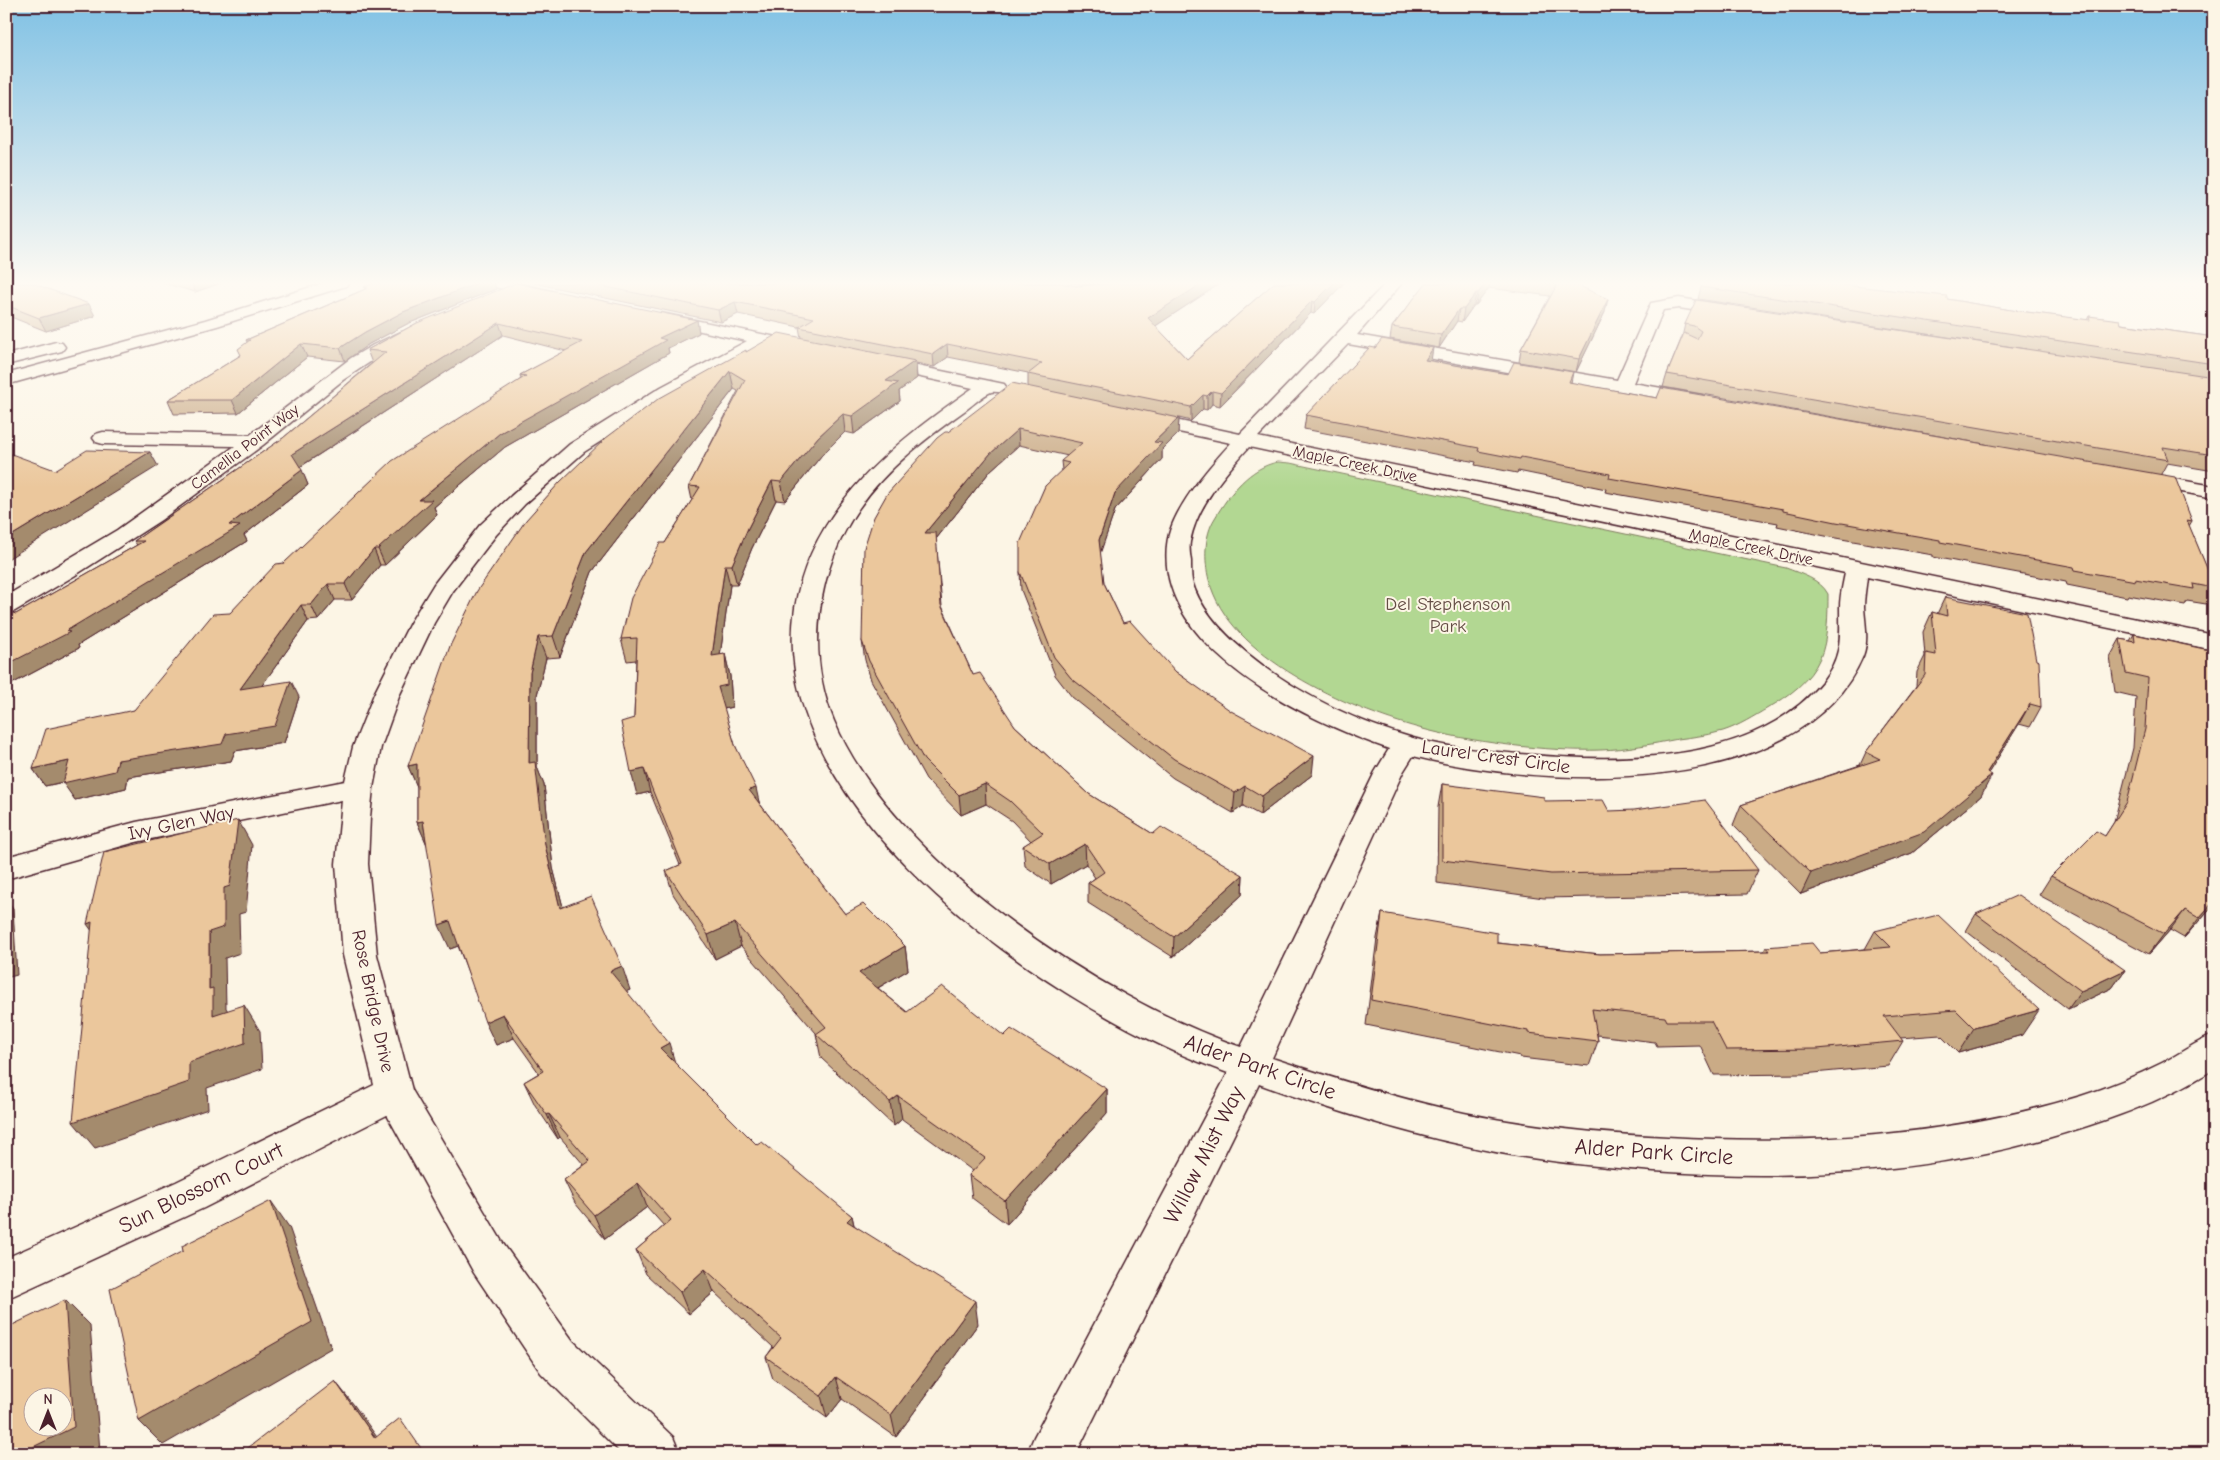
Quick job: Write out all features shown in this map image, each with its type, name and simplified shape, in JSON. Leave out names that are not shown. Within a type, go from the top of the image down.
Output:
[{"type":"street","points":[[6,360],[40,351]]},
{"type":"street","points":[[6,380],[113,351]]},
{"type":"street","name":"Camellia Point Way","points":[[6,606],[69,570],[128,532],[256,441],[356,362],[376,351]]},
{"type":"street","name":"Rose Bridge Drive","points":[[656,1454],[557,1357],[489,1259],[394,1093],[360,955],[352,864],[358,788],[367,747],[386,694],[405,655],[442,589],[488,530],[518,500],[578,448],[666,391],[740,351]]},
{"type":"street","name":"Laurel Crest Circle","points":[[1332,351],[1245,441],[1196,499],[1184,521],[1178,545],[1178,570],[1184,595],[1203,624],[1222,647],[1249,670],[1322,711],[1405,745],[1467,757],[1580,768],[1638,767],[1695,759],[1735,749],[1770,734],[1797,719],[1823,697],[1838,677],[1851,655],[1855,629],[1852,605],[1857,570]]},
{"type":"street","points":[[1421,351],[1711,402]]},
{"type":"street","points":[[1623,386],[1638,351]]},
{"type":"street","name":"Alder Park Circle","points":[[857,358],[1003,389],[932,425],[900,451],[860,492],[843,516],[828,544],[815,578],[807,610],[807,642],[811,678],[820,718],[869,804],[908,848],[955,894],[1004,934],[1078,985],[1167,1034],[1250,1066],[1332,1093],[1462,1128],[1574,1148],[1697,1157],[1796,1159],[1916,1150],[2020,1130],[2112,1104],[2192,1066],[2214,1050]]},
{"type":"street","name":"Maple Creek Drive","points":[[1122,414],[2214,644]]},
{"type":"street","points":[[103,438],[256,441]]},
{"type":"street","points":[[2119,475],[2214,492]]},
{"type":"street","name":"Willow Mist Way","points":[[1051,1454],[1250,1066],[1389,772],[1405,745]]},
{"type":"street","name":"Ivy Glen Way","points":[[6,868],[33,859],[136,833],[358,788]]},
{"type":"street","name":"Sun Blossom Court","points":[[6,1279],[190,1195],[394,1093]]},
{"type":"green space","name":"Del Stephenson Park","points":[[1278,462],[1786,568],[1820,584],[1828,594],[1827,626],[1823,651],[1816,666],[1805,681],[1791,693],[1741,724],[1712,734],[1620,749],[1533,748],[1485,742],[1419,728],[1359,708],[1295,676],[1265,656],[1240,633],[1221,608],[1209,580],[1206,565],[1206,548],[1211,525],[1227,500],[1241,483],[1258,469]]},
{"type":"building","points":[[239,351],[292,351],[232,400],[168,400],[241,355]]},
{"type":"building","points":[[378,351],[455,351],[292,454],[302,470],[229,525],[240,526],[66,631],[70,632],[6,665],[6,616],[13,613],[16,614],[144,541],[134,541],[283,438],[386,352]]},
{"type":"building","points":[[565,351],[646,351],[500,433],[419,500],[432,500],[378,549],[374,549],[345,584],[328,584],[311,605],[301,605],[240,689],[291,681],[275,726],[226,734],[222,744],[118,760],[115,771],[63,783],[69,761],[33,769],[46,729],[134,710],[213,614],[230,613],[276,564],[284,563],[392,461],[526,376],[520,375]]},
{"type":"building","points":[[744,351],[867,351],[915,361],[886,381],[898,383],[852,416],[843,414],[818,437],[781,482],[772,481],[732,565],[725,565],[712,656],[725,654],[727,685],[718,687],[735,745],[756,788],[749,790],[845,914],[863,904],[905,946],[859,973],[907,1012],[942,986],[1004,1036],[1011,1029],[1107,1089],[1005,1201],[969,1175],[985,1158],[898,1096],[890,1102],[816,1034],[826,1027],[735,923],[708,935],[666,871],[682,864],[644,769],[631,772],[621,722],[634,718],[637,638],[621,639],[631,598],[660,543],[665,543],[700,487],[689,486],[745,380],[730,371],[586,552],[553,636],[538,637],[530,673],[529,763],[535,762],[545,845],[560,908],[591,896],[622,966],[610,971],[669,1043],[660,1048],[757,1145],[762,1142],[852,1216],[847,1221],[975,1301],[891,1415],[836,1377],[821,1396],[766,1357],[781,1338],[705,1269],[680,1292],[636,1250],[671,1220],[638,1183],[594,1215],[564,1180],[590,1161],[549,1114],[547,1115],[524,1082],[543,1071],[503,1014],[485,1022],[450,921],[439,925],[423,821],[417,822],[417,764],[408,766],[450,646],[477,591],[526,520],[560,482],[606,438],[658,399]]},
{"type":"building","points":[[919,351],[937,351],[933,354]]},
{"type":"building","points":[[983,351],[1180,351],[1187,359],[1196,351],[1262,351],[1221,393],[1212,391],[1207,396],[1203,395],[1191,407],[1028,374],[1042,363]]},
{"type":"building","points":[[1366,351],[1431,351],[1425,360],[1508,374],[1514,362],[1573,372],[1569,382],[1657,398],[1661,388],[2175,477],[2192,521],[2187,520],[2214,588],[2193,584],[2194,589],[2075,570],[2074,567],[1940,542],[1940,540],[1836,522],[1783,511],[1783,509],[1609,478],[1610,474],[1478,451],[1479,448],[1306,415]]},
{"type":"building","points":[[1533,351],[1583,351],[1579,359]]},
{"type":"building","points":[[1676,351],[2040,351],[2214,377],[2214,455],[2163,447],[2168,460],[1667,374]]},
{"type":"building","points":[[2128,351],[2214,351],[2214,364]]},
{"type":"building","points":[[1012,383],[1179,418],[1154,442],[1162,443],[1115,493],[1099,540],[1104,583],[1123,623],[1130,621],[1176,672],[1231,711],[1314,756],[1262,796],[1245,786],[1235,793],[1174,759],[1071,678],[1054,657],[1020,572],[1020,543],[1045,486],[1069,463],[1061,461],[1082,443],[1018,429],[990,454],[925,533],[936,533],[941,605],[973,675],[980,673],[1015,726],[1089,794],[1153,834],[1161,827],[1243,875],[1174,937],[1088,883],[1104,872],[1085,844],[1050,864],[1023,846],[1043,833],[1010,801],[985,784],[959,795],[924,760],[869,661],[862,641],[864,548],[874,517],[887,494],[937,438],[948,432]]},
{"type":"building","points":[[87,450],[150,452],[6,539],[6,452],[55,470]]},
{"type":"building","points":[[1945,597],[2027,613],[2036,660],[2039,661],[2041,707],[2030,704],[1987,772],[1992,775],[1924,832],[1811,873],[1741,805],[1880,759],[1866,752],[1925,675],[1926,653],[1936,655],[1932,612],[1947,616]]},
{"type":"building","points":[[2134,634],[2214,651],[2214,901],[2199,918],[2185,910],[2164,934],[2051,876],[2096,831],[2105,836],[2127,802],[2145,729],[2148,678],[2126,673],[2120,639],[2135,642]]},
{"type":"building","points":[[1442,784],[1544,797],[1544,801],[1603,800],[1609,811],[1634,810],[1705,800],[1758,870],[1551,874],[1442,860]]},
{"type":"building","points":[[238,820],[230,886],[224,888],[224,927],[209,932],[209,989],[213,988],[213,1015],[244,1005],[245,1043],[189,1062],[189,1082],[73,1122],[92,922],[87,924],[104,852]]},
{"type":"building","points":[[2018,895],[2125,970],[2081,991],[1976,914]]},
{"type":"building","points":[[1382,913],[1497,933],[1497,943],[1600,954],[1769,951],[1766,947],[1812,943],[1820,953],[1891,947],[1875,931],[1938,915],[2039,1010],[1974,1028],[1956,1010],[1884,1016],[1903,1041],[1817,1049],[1726,1050],[1711,1021],[1667,1021],[1665,1017],[1592,1009],[1598,1041],[1528,1033],[1528,1031],[1371,1000]]},
{"type":"building","points":[[271,1201],[312,1322],[139,1421],[110,1289],[183,1251],[182,1246]]},
{"type":"building","points":[[65,1300],[71,1388],[22,1388],[22,1438],[51,1438],[33,1447],[34,1454],[6,1454],[6,1328]]},
{"type":"building","points":[[335,1381],[375,1438],[400,1418],[425,1454],[240,1454]]},
{"type":"building","points":[[72,1399],[74,1427],[72,1428]]}]
